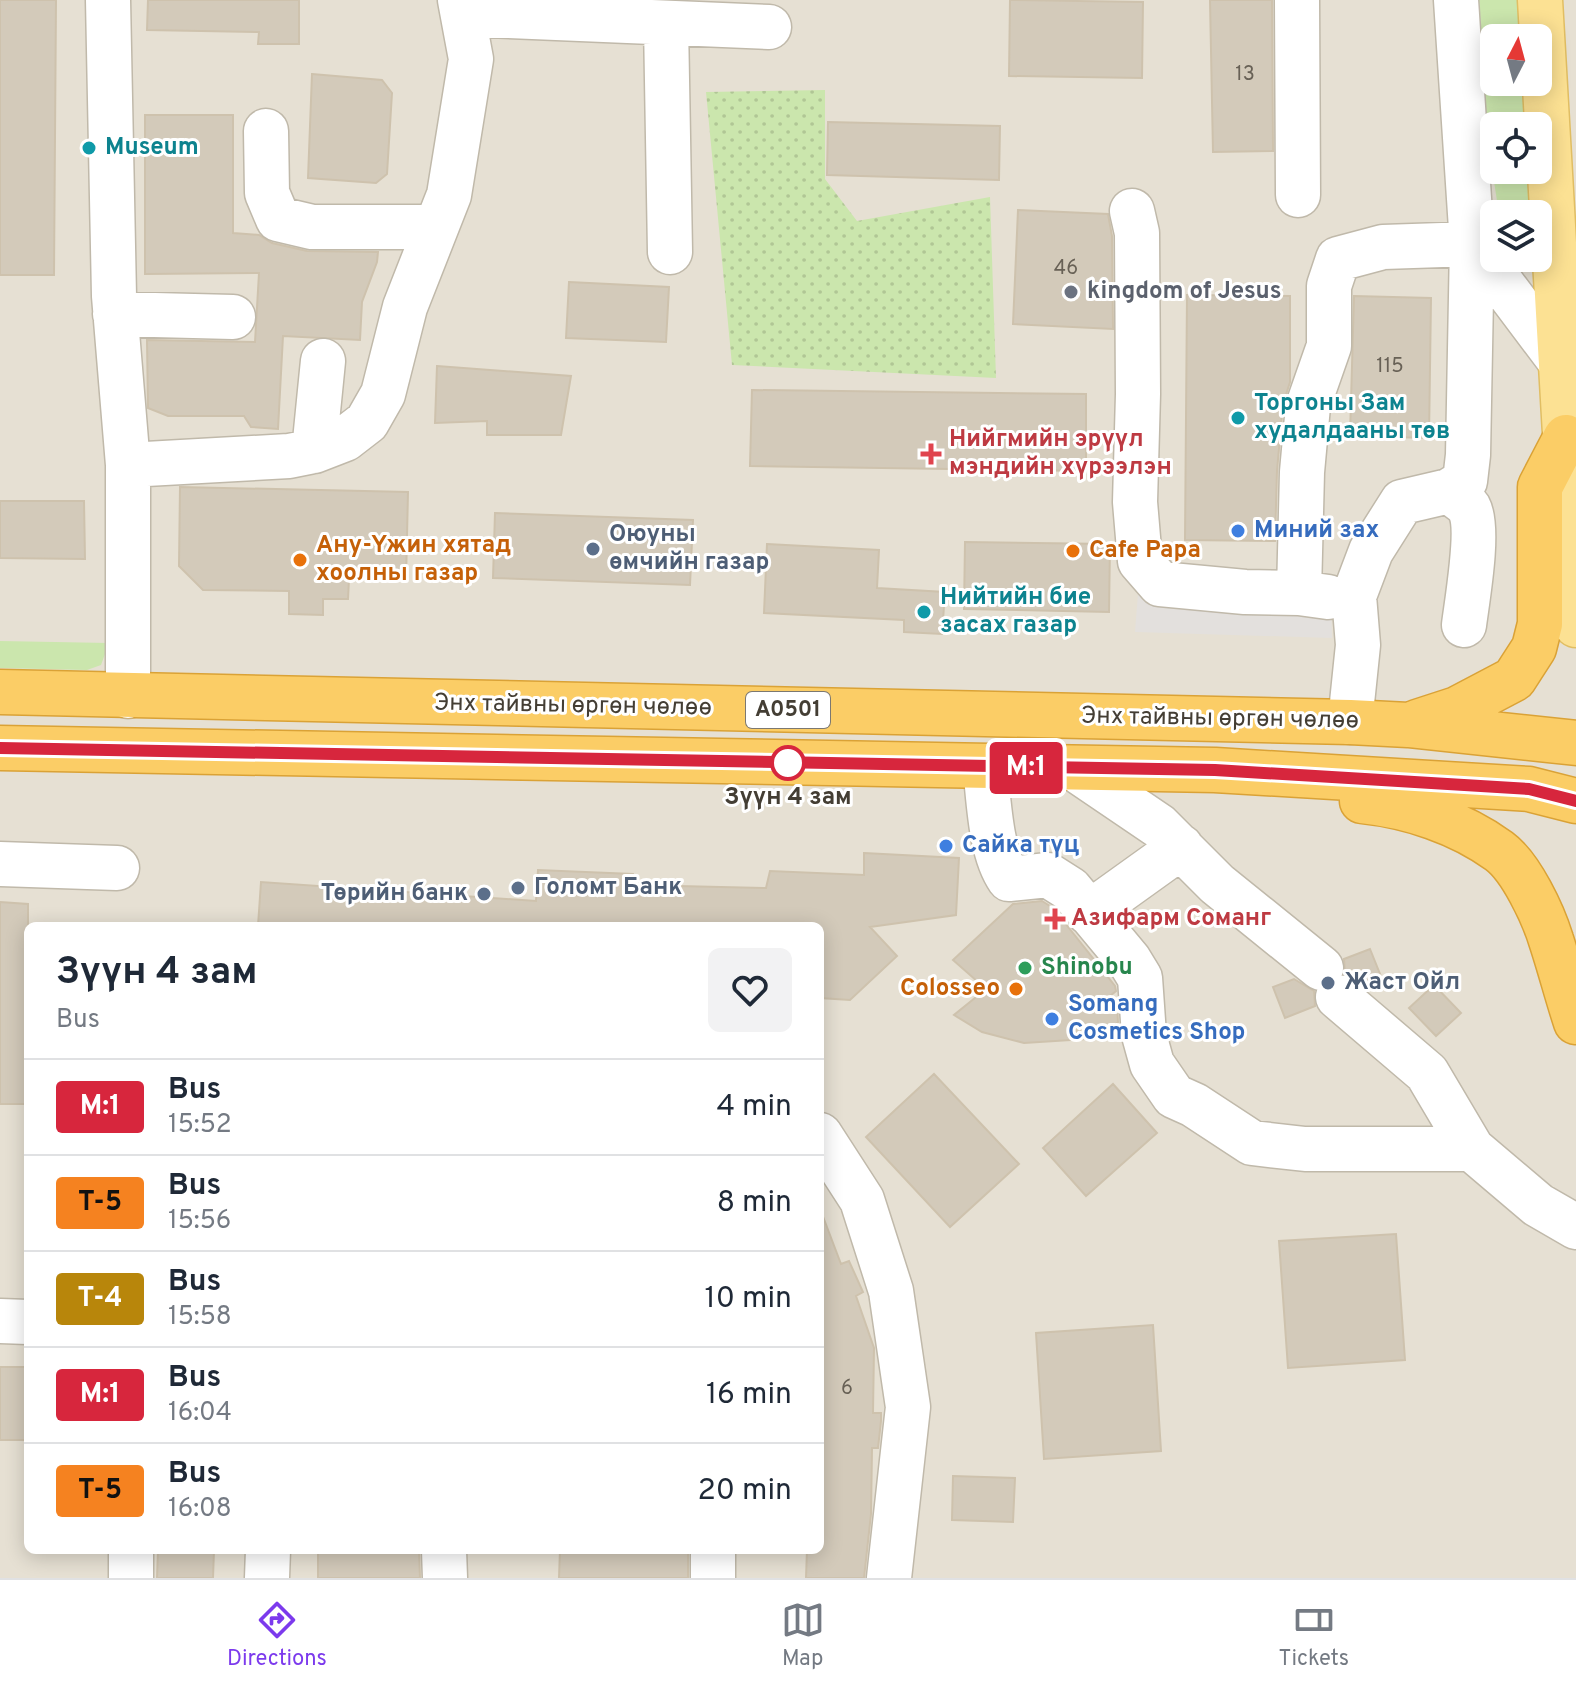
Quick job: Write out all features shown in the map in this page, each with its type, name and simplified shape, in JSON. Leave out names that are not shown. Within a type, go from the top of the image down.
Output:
[{"type":"highway","points":[[1408,725],[1457,709],[1514,679],[1534,648],[1540,624],[1540,487],[1566,437]]},
{"type":"highway","name":"Энх тайвны өргөн чөлөө","points":[[0,692],[1350,722],[1576,743]]},
{"type":"highway","name":"A0501","points":[[0,748],[1215,770],[1529,789],[1576,801]]},
{"type":"highway","points":[[1215,770],[1300,794],[1401,805],[1458,828],[1501,852],[1523,880],[1550,936],[1576,1022]]},
{"type":"main road","points":[[1540,0],[1576,625]]},
{"type":"street","points":[[108,0],[115,314],[128,465],[128,696]]},
{"type":"street","points":[[1297,0],[1298,195]]},
{"type":"street","points":[[1350,722],[1358,645],[1354,596],[1371,551],[1402,502],[1449,491],[1465,481],[1472,244],[1456,0]]},
{"type":"street","points":[[128,465],[289,456],[314,451],[345,439],[367,422],[383,394],[405,307],[449,195],[471,59],[462,7],[666,23],[769,27]]},
{"type":"street","points":[[666,23],[670,252]]},
{"type":"street","points":[[266,131],[267,193],[278,219],[312,227],[436,227]]},
{"type":"street","points":[[1132,211],[1137,233],[1135,502],[1140,561],[1160,584],[1245,592],[1299,593],[1337,599],[1354,596]]},
{"type":"street","points":[[1472,244],[1563,365]]},
{"type":"street","points":[[1299,593],[1302,472],[1308,406],[1329,346],[1329,286],[1338,259],[1383,247],[1472,244]]},
{"type":"street","points":[[115,314],[233,317]]},
{"type":"street","points":[[314,451],[323,361]]},
{"type":"street","points":[[1449,491],[1469,507],[1472,520],[1472,564],[1464,625]]},
{"type":"street","points":[[985,767],[990,818],[1002,870],[1009,879],[1048,875],[1070,889],[1129,960],[1140,978],[1144,1035],[1152,1064],[1174,1096],[1194,1105],[1252,1143],[1305,1149],[1472,1149]]},
{"type":"street","points":[[1075,769],[1159,826],[1217,884],[1330,982],[1427,1073],[1472,1149],[1538,1205],[1576,1227]]},
{"type":"street","points":[[1089,913],[1181,847]]},
{"type":"street","points":[[0,864],[117,868]]},
{"type":"street","points":[[824,1141],[862,1200],[891,1291],[908,1407],[889,1578]]},
{"type":"street","points":[[0,1321],[24,1322]]},
{"type":"street","points":[[131,1554],[131,1578]]},
{"type":"street","points":[[267,1578],[268,1554]]},
{"type":"street","points":[[444,1554],[445,1578]]},
{"type":"street","points":[[713,1554],[713,1578]]},
{"type":"shaded area","points":[[0,0],[1576,0],[1576,1578],[0,1578]]},
{"type":"shaded area","points":[[1138,593],[1331,604],[1332,638],[1135,632]]},
{"type":"green space","points":[[1479,0],[1517,0],[1519,24],[1481,24]]},
{"type":"green space","points":[[825,90],[825,179],[857,221],[990,197],[996,378],[732,365],[706,92]]},
{"type":"green space","points":[[1485,96],[1523,96],[1524,112],[1486,112]]},
{"type":"green space","points":[[1494,184],[1529,184],[1530,200],[1497,200]]},
{"type":"green space","points":[[0,641],[109,643],[101,665],[87,670],[0,668]]},
{"type":"building","points":[[0,0],[56,0],[54,275],[0,275]]},
{"type":"building","points":[[148,0],[299,0],[299,44],[258,44],[259,32],[147,30]]},
{"type":"building","points":[[1010,0],[1143,2],[1142,78],[1009,76]]},
{"type":"building","points":[[1210,0],[1272,0],[1273,151],[1213,152]]},
{"type":"building","points":[[312,74],[382,80],[392,93],[387,174],[376,183],[308,178]]},
{"type":"building","points":[[145,115],[233,115],[233,233],[259,235],[272,243],[307,251],[378,252],[362,302],[360,340],[283,336],[278,429],[251,427],[244,416],[168,416],[148,408],[147,340],[255,342],[259,273],[145,274]]},
{"type":"building","points":[[828,122],[1000,126],[999,180],[827,175]]},
{"type":"building","points":[[1018,210],[1108,214],[1112,236],[1113,329],[1013,324]]},
{"type":"building","points":[[569,282],[669,287],[666,342],[566,338]]},
{"type":"building","name":"Торгоны Зам худалдааны төв","points":[[1187,295],[1290,296],[1290,382],[1283,404],[1275,541],[1185,540]]},
{"type":"building","points":[[1354,296],[1431,298],[1429,438],[1350,436]]},
{"type":"building","points":[[437,366],[571,376],[561,435],[487,435],[487,421],[435,423]]},
{"type":"building","points":[[752,390],[1086,394],[1086,471],[750,466]]},
{"type":"building","points":[[180,487],[408,492],[406,580],[349,579],[348,599],[323,599],[323,615],[289,614],[289,591],[203,590],[179,566]]},
{"type":"building","points":[[0,501],[84,501],[85,559],[0,558]]},
{"type":"building","name":"Оюуны өмчийн газар","points":[[495,513],[693,520],[690,585],[493,578]]},
{"type":"building","points":[[965,542],[1110,544],[1109,612],[964,609]]},
{"type":"building","points":[[767,544],[879,550],[877,588],[945,592],[942,634],[904,632],[904,620],[764,613]]},
{"type":"building","points":[[864,853],[959,858],[956,915],[870,927],[897,956],[850,1000],[824,998],[824,922],[258,922],[261,882],[536,901],[538,870],[633,874],[635,885],[766,888],[770,871],[864,875]]},
{"type":"building","points":[[1042,901],[1053,908],[1115,986],[1116,991],[1110,996],[1117,1005],[1118,1022],[1102,1038],[1024,1043],[982,1032],[954,1015],[986,989],[953,960],[1013,904]]},
{"type":"building","points":[[0,902],[28,904],[28,922],[24,922],[24,1104],[0,1104]]},
{"type":"building","points":[[1370,949],[1382,979],[1364,986],[1345,974],[1344,959]]},
{"type":"building","points":[[1294,979],[1314,991],[1315,1006],[1285,1018],[1273,987]]},
{"type":"building","points":[[1434,985],[1461,1013],[1436,1036],[1409,1008]]},
{"type":"building","points":[[934,1074],[1019,1164],[950,1227],[866,1137]]},
{"type":"building","points":[[1113,1084],[1157,1133],[1086,1196],[1043,1148]]},
{"type":"building","points":[[824,1219],[841,1264],[849,1261],[863,1292],[856,1296],[874,1348],[873,1413],[881,1413],[881,1421],[878,1448],[872,1448],[871,1514],[864,1578],[806,1578],[807,1554],[824,1554]]},
{"type":"building","points":[[1396,1234],[1405,1360],[1288,1368],[1279,1241]]},
{"type":"building","points":[[1153,1325],[1161,1451],[1044,1459],[1036,1333]]},
{"type":"building","points":[[0,1367],[24,1367],[24,1440],[0,1440]]},
{"type":"building","points":[[953,1476],[1015,1478],[1013,1522],[952,1520]]},
{"type":"building","points":[[158,1554],[214,1554],[213,1578],[157,1578]]},
{"type":"building","points":[[318,1554],[419,1554],[420,1578],[318,1578]]},
{"type":"building","points":[[560,1554],[688,1554],[688,1578],[559,1578]]},
{"type":"bus line","name":"М:1","points":[[0,748],[1215,770],[1529,789],[1576,801]]},
{"type":"place","name":"Museum","points":[[89,148]]},
{"type":"place","name":"kingdom of Jesus","points":[[1071,292]]},
{"type":"place","name":"Торгоны Зам худалдааны төв","points":[[1238,418]]},
{"type":"place","name":"Нийгмийн эрүүл мэндийн хүрээлэн","points":[[931,454]]},
{"type":"place","name":"Миний зах","points":[[1238,531]]},
{"type":"place","name":"Оюуны өмчийн газар","points":[[593,549]]},
{"type":"place","name":"Cafe Papa","points":[[1073,551]]},
{"type":"place","name":"Ану-Үжин хятад хоолны газар","points":[[300,560]]},
{"type":"place","name":"Нийтийн бие засах газар","points":[[924,612]]},
{"type":"place","name":"Зүүн 4 зам","points":[[788,763]]},
{"type":"place","name":"Сайка түц","points":[[946,846]]},
{"type":"place","name":"Голомт Банк","points":[[518,888]]},
{"type":"place","name":"Төрийн банк","points":[[484,894]]},
{"type":"place","name":"Азифарм Соманг","points":[[1055,919]]},
{"type":"place","name":"Shinobu","points":[[1025,968]]},
{"type":"place","name":"Жаст Ойл","points":[[1328,983]]},
{"type":"place","name":"Colosseo","points":[[1016,989]]},
{"type":"place","name":"Somang Cosmetics Shop","points":[[1052,1019]]}]
